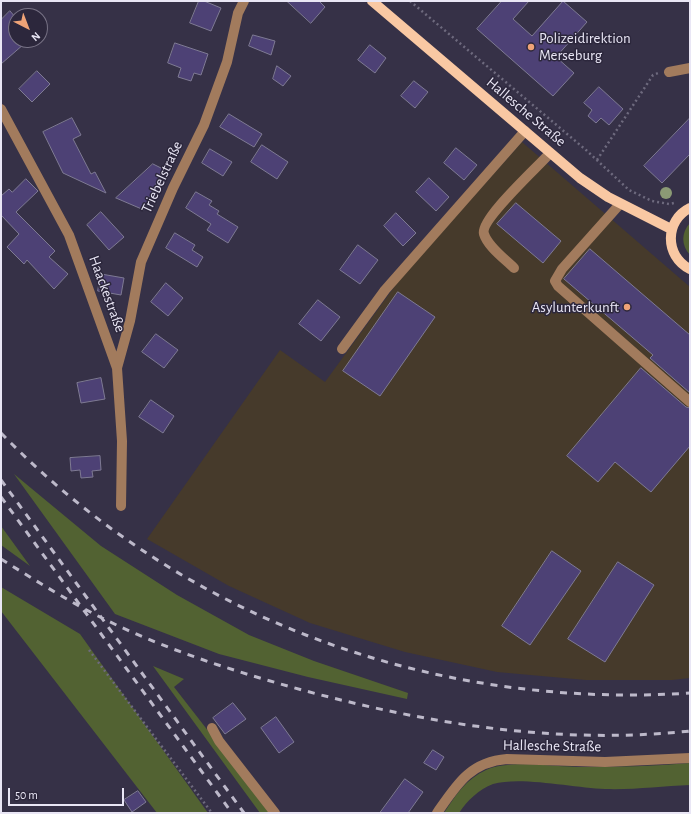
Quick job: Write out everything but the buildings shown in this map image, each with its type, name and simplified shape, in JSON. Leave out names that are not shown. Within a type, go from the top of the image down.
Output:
[{"type":"main road","name":"Hallesche Straße","points":[[373,1],[580,178],[620,204],[671,229]]},
{"type":"main road","points":[[690,208],[679,216],[671,229],[670,242],[674,254],[682,264],[690,269]]},
{"type":"street","name":"Triebelstraße","points":[[117,368],[130,321],[141,262],[173,188],[204,125],[227,62],[238,14],[244,1]]},
{"type":"street","points":[[669,72],[690,68]]},
{"type":"street","name":"Haackestraße","points":[[1,109],[69,235],[117,368],[122,441],[121,506]]},
{"type":"street","points":[[342,349],[385,290],[525,131]]},
{"type":"street","points":[[514,268],[490,244],[484,234],[483,228],[486,221],[550,153]]},
{"type":"street","points":[[620,204],[562,269],[556,281],[564,291],[690,402]]},
{"type":"street","points":[[212,728],[219,741],[276,813]]},
{"type":"street","name":"Hallesche Straße","points":[[437,813],[453,790],[475,767],[493,760],[508,759],[605,762],[690,758]]},
{"type":"path","points":[[410,1],[597,160],[629,190],[652,201],[669,204],[676,202]]},
{"type":"path","points":[[597,160],[654,76],[663,71],[669,72]]},
{"type":"path","points":[[89,650],[212,813]]},
{"type":"shaded area","points":[[522,142],[690,287],[690,678],[672,680],[586,680],[497,672],[405,652],[310,623],[229,586],[147,539],[280,350],[325,382],[400,279]]},
{"type":"green space","points":[[690,223],[690,255],[685,247],[683,239],[685,231]]},
{"type":"green space","points":[[14,474],[101,546],[177,595],[249,635],[314,661],[408,693],[407,699],[308,677],[219,654],[115,614]]},
{"type":"green space","points":[[1,526],[30,566],[1,545]]},
{"type":"green space","points":[[1,587],[80,634],[208,813],[157,813],[1,611]]},
{"type":"green space","points":[[153,666],[184,679],[174,687],[272,813],[260,813]]},
{"type":"green space","points":[[690,763],[690,785],[605,789],[548,783],[518,781],[505,782],[493,784],[478,792],[459,813],[444,813],[457,794],[467,783],[486,770],[495,767],[520,764],[610,767]]},
{"type":"railway","points":[[1,433],[72,498],[149,554],[231,601],[317,639],[406,667],[499,686],[594,694],[690,693]]},
{"type":"railway","points":[[1,480],[244,813]]},
{"type":"railway","points":[[1,497],[232,813]]},
{"type":"railway","points":[[1,559],[49,589],[98,616],[148,639],[198,658],[250,675],[350,702],[446,722],[543,733],[641,735],[690,731]]},
{"type":"place","name":"Polizeidirektion Merseburg","points":[[531,47]]},
{"type":"place","name":"Asylunterkunft","points":[[627,307]]}]
